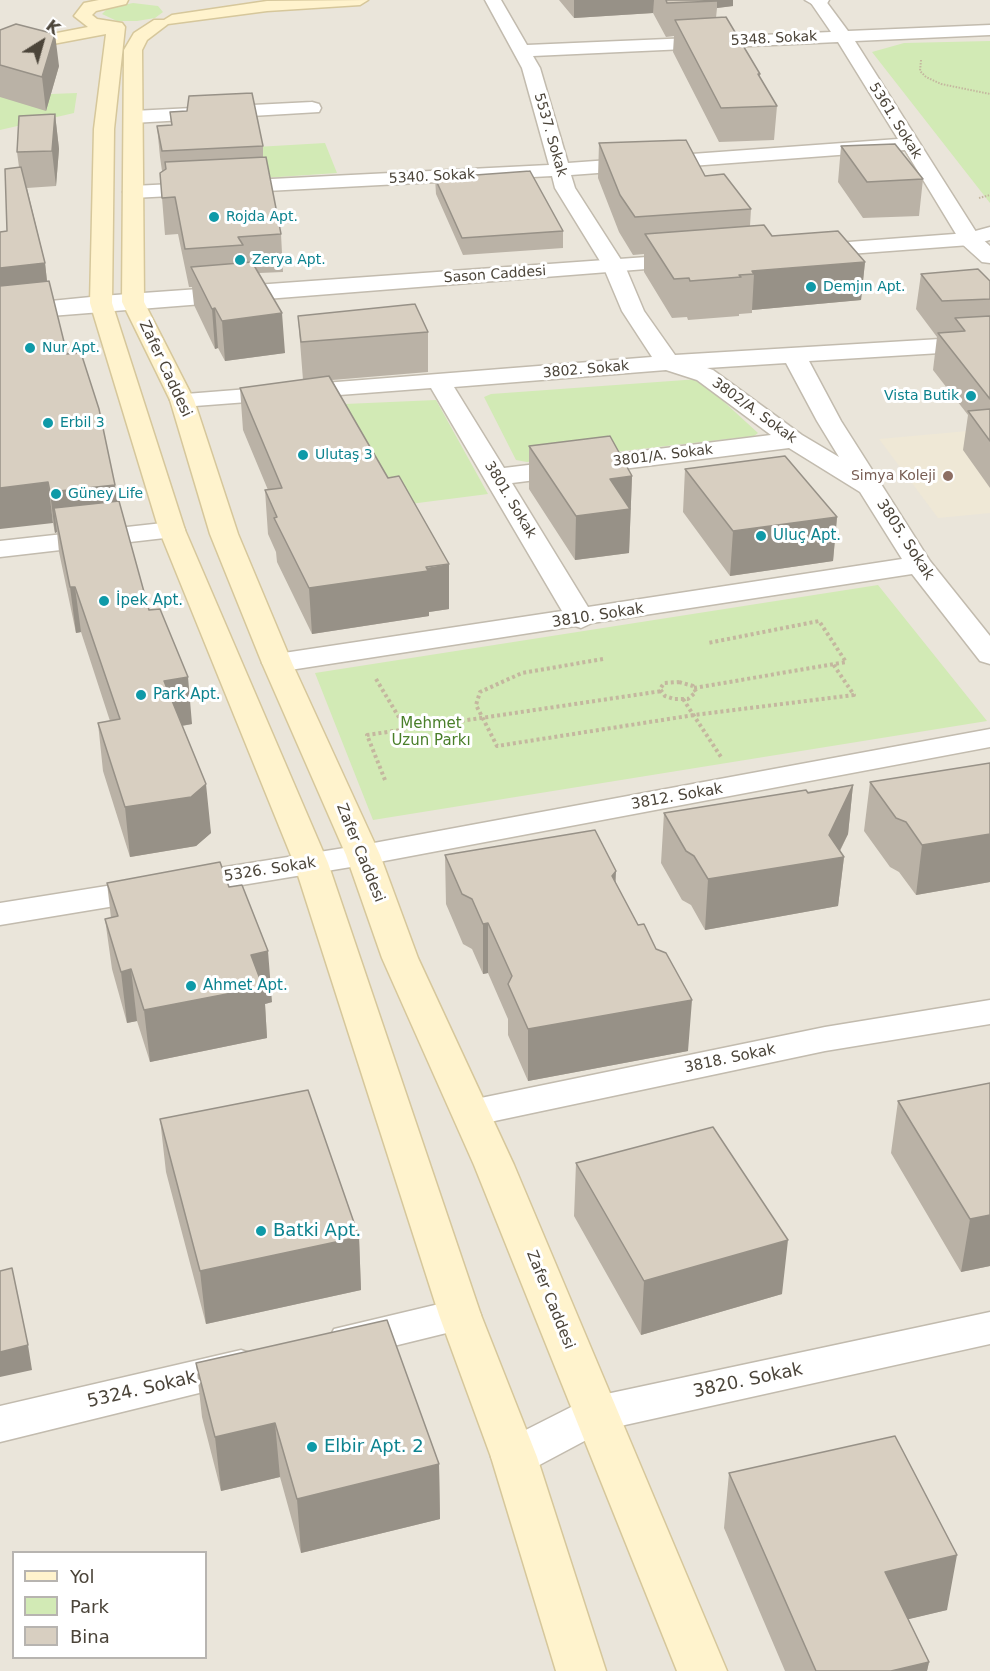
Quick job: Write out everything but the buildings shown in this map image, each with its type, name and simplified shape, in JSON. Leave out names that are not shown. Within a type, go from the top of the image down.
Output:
[{"type":"main road","points":[[68,13],[105,8],[166,15],[360,0]]},
{"type":"main road","points":[[0,50],[105,8]]},
{"type":"main road","points":[[105,8],[111,63],[104,129],[117,302],[172,530],[311,863],[460,1315],[514,1456],[581,1671]]},
{"type":"main road","name":"Zafer Caddesi","points":[[166,15],[140,37],[133,50],[133,192],[117,302],[182,400],[224,534],[277,663],[363,855],[400,958],[471,1113],[702,1671]]},
{"type":"main road","points":[[0,50],[78,45],[102,51],[111,63]]},
{"type":"street","name":"5537. Sokak","points":[[493,0],[531,68],[566,188],[614,266]]},
{"type":"street","name":"5361. Sokak","points":[[818,1],[843,36],[909,144],[980,236],[990,257]]},
{"type":"street","name":"5348. Sokak","points":[[521,51],[990,30]]},
{"type":"street","points":[[133,117],[312,108]]},
{"type":"street","name":"5340. Sokak","points":[[133,192],[560,170],[909,144]]},
{"type":"street","points":[[784,253],[980,236]]},
{"type":"street","name":"Sason Caddesi","points":[[0,313],[117,302],[715,258]]},
{"type":"street","points":[[614,266],[633,311],[668,363]]},
{"type":"street","name":"3802. Sokak","points":[[182,400],[668,363],[990,343]]},
{"type":"street","name":"3805. Sokak","points":[[794,355],[829,421],[919,565],[990,655]]},
{"type":"street","name":"3802/A. Sokak","points":[[668,363],[705,375],[793,440],[870,486]]},
{"type":"street","name":"3801. Sokak","points":[[440,382],[581,619]]},
{"type":"street","name":"3801/A. Sokak","points":[[496,477],[793,440]]},
{"type":"street","points":[[0,549],[172,530]]},
{"type":"street","name":"3810. Sokak","points":[[277,663],[581,619],[919,565]]},
{"type":"street","name":"3812. Sokak","points":[[363,855],[990,738]]},
{"type":"street","name":"5326. Sokak","points":[[0,914],[363,855]]},
{"type":"street","name":"3818. Sokak","points":[[471,1113],[825,1039],[990,1012]]},
{"type":"street","name":"5324. Sokak","points":[[0,1424],[460,1315]]},
{"type":"street","name":"3820. Sokak","points":[[514,1456],[597,1414],[990,1328]]},
{"type":"path","points":[[953,32],[923,55],[920,71],[940,84],[990,94]]},
{"type":"path","points":[[694,688],[696,692],[688,699],[664,696],[660,689],[664,683],[679,682],[694,688],[846,662],[819,621],[708,643]]},
{"type":"path","points":[[603,659],[522,673],[480,692],[476,705],[497,746],[694,715],[854,695],[833,664]]},
{"type":"path","points":[[376,678],[406,729]]},
{"type":"path","points":[[385,780],[367,735],[662,691]]},
{"type":"path","points":[[682,699],[738,786]]},
{"type":"shaded area","points":[[0,0],[990,0],[990,1671],[0,1671]]},
{"type":"shaded area","name":"Simya Koleji","points":[[990,429],[990,513],[938,518],[879,439]]},
{"type":"green space","points":[[133,3],[158,6],[163,12],[155,18],[137,21],[117,21],[102,14],[108,8]]},
{"type":"green space","points":[[990,41],[990,203],[872,52],[904,43]]},
{"type":"green space","points":[[77,93],[74,113],[0,130],[0,96]]},
{"type":"green space","points":[[325,143],[337,173],[264,178],[256,147]]},
{"type":"green space","points":[[699,379],[758,433],[754,436],[527,462],[516,460],[484,397],[491,394]]},
{"type":"green space","points":[[436,400],[488,494],[410,504],[384,495],[345,404]]},
{"type":"green space","name":"Mehmet Uzun Parkı","points":[[878,585],[987,721],[373,820],[315,673]]},
{"type":"place","name":"Rojda Apt.","points":[[214,217]]},
{"type":"place","name":"Zerya Apt.","points":[[240,260]]},
{"type":"place","name":"Demjın Apt.","points":[[811,287]]},
{"type":"place","name":"Nur Apt.","points":[[30,348]]},
{"type":"place","name":"Vista Butik","points":[[971,396]]},
{"type":"place","name":"Erbil 3","points":[[48,423]]},
{"type":"place","name":"Ulutaş 3","points":[[303,455]]},
{"type":"place","name":"Simya Koleji","points":[[948,476]]},
{"type":"place","name":"Güney Life","points":[[56,494]]},
{"type":"place","name":"Uluç Apt.","points":[[761,536]]},
{"type":"place","name":"İpek Apt.","points":[[104,601]]},
{"type":"place","name":"Park Apt.","points":[[141,695]]},
{"type":"place","name":"Ahmet Apt.","points":[[191,986]]},
{"type":"place","name":"Batki Apt.","points":[[261,1231]]},
{"type":"place","name":"Elbir Apt. 2","points":[[312,1447]]}]
